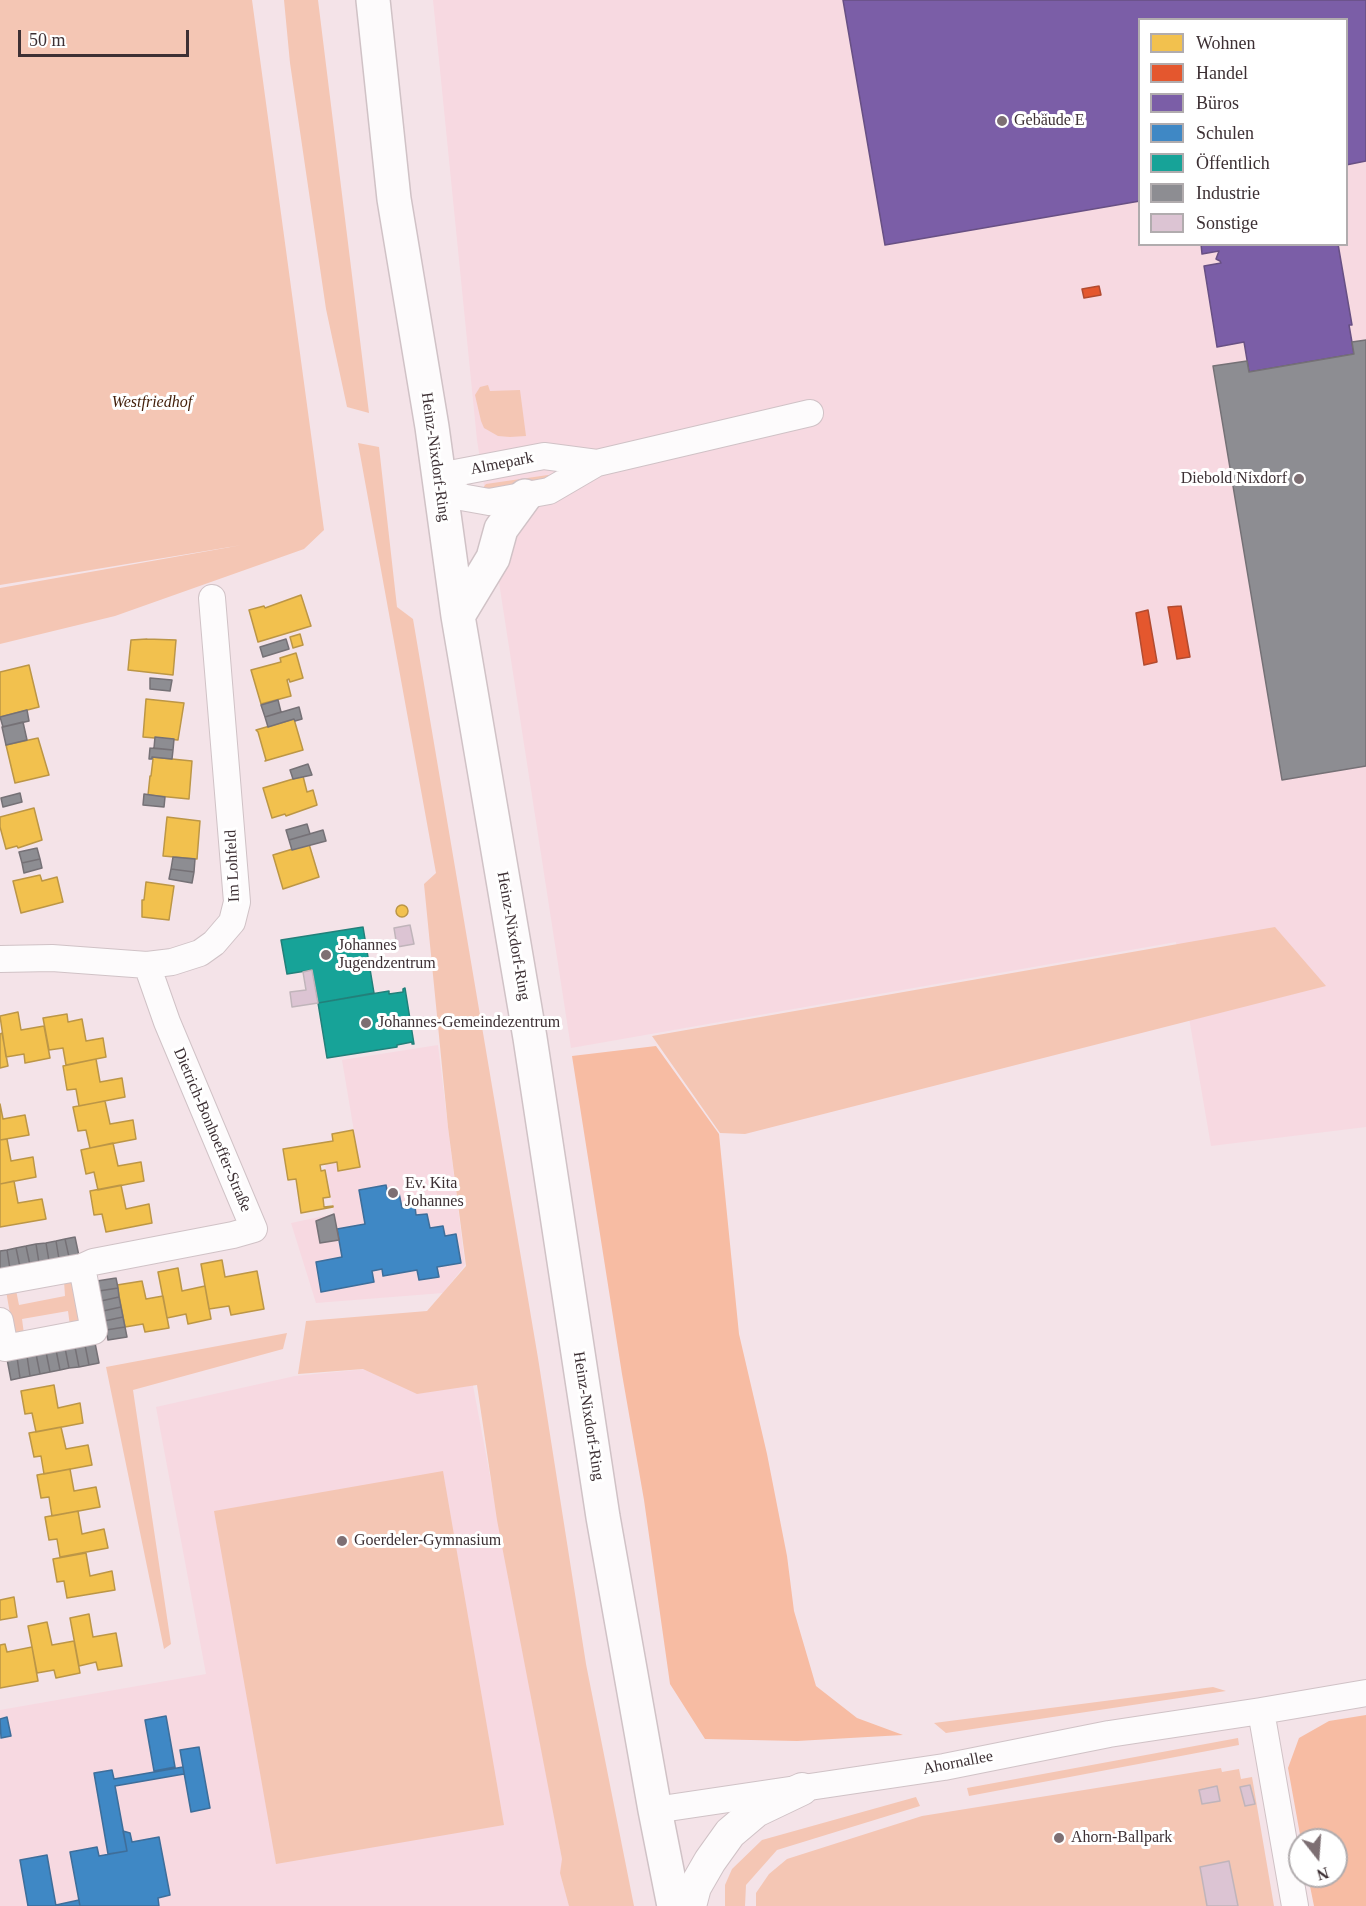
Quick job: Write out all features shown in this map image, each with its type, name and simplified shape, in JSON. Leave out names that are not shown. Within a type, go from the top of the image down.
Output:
[{"type":"main road","name":"Heinz-Nixdorf-Ring","points":[[373,0],[394,199],[409,279],[458,616],[530,1038],[603,1517],[674,1906]]},
{"type":"main road","points":[[458,616],[493,558],[501,530],[525,496]]},
{"type":"street","name":"Almepark","points":[[438,476],[461,497],[489,502],[525,496],[549,491],[597,463],[810,413]]},
{"type":"street","name":"Almepark","points":[[438,476],[544,456],[597,463]]},
{"type":"street","name":"Im Lohfeld","points":[[0,959],[52,958],[147,965],[172,962],[200,953],[214,943],[232,922],[237,902],[212,598]]},
{"type":"street","name":"Dietrich-Bonhoeffer-Straße","points":[[0,1282],[82,1267],[93,1262],[254,1229],[171,1032],[147,965]]},
{"type":"street","points":[[0,1321],[6,1348],[94,1331],[82,1267]]},
{"type":"street","name":"Ahornallee","points":[[655,1810],[944,1767],[1109,1734],[1366,1693]]},
{"type":"street","points":[[1261,1711],[1295,1906]]},
{"type":"street","points":[[690,1906],[695,1887],[730,1833],[756,1810],[802,1789]]},
{"type":"shaded area","points":[[433,0],[1366,0],[1366,1127],[1211,1146],[1176,942],[571,1048],[477,440]]},
{"type":"shaded area","name":"Ev. Kita Johannes","points":[[438,1045],[465,1265],[443,1293],[316,1303],[291,1223],[334,1214],[325,1164],[337,1162],[338,1171],[360,1167],[342,1060]]},
{"type":"shaded area","points":[[656,1046],[719,1134],[739,1334],[767,1454],[787,1556],[794,1611],[816,1686],[857,1718],[903,1735],[797,1741],[705,1739],[670,1684],[644,1500],[572,1056]]},
{"type":"shaded area","name":"Goerdeler-Gymnasium","points":[[468,1359],[571,1906],[0,1906],[0,1710],[206,1674],[156,1407],[295,1376]]},
{"type":"shaded area","points":[[1366,1715],[1366,1906],[1314,1906],[1310,1888],[1348,1888],[1348,1828],[1299,1828],[1288,1768],[1299,1738],[1329,1721]]},
{"type":"green space","name":"Westfriedhof","points":[[0,0],[252,0],[324,530],[304,549],[115,616],[0,644],[0,588],[242,545],[0,585]]},
{"type":"green space","points":[[284,0],[318,0],[369,413],[347,407],[326,309],[290,63]]},
{"type":"green space","points":[[488,385],[490,391],[520,390],[526,436],[498,436],[484,428],[475,395],[480,387]]},
{"type":"green space","points":[[358,443],[379,447],[397,607],[413,619],[538,1358],[586,1664],[634,1906],[569,1906],[560,1873],[562,1859],[497,1520],[477,1385],[417,1394],[363,1369],[298,1374],[306,1321],[427,1311],[466,1266],[448,1127],[424,884],[436,873]]},
{"type":"green space","points":[[548,475],[550,477],[494,494],[482,489],[486,484]]},
{"type":"green space","points":[[1275,927],[1326,986],[745,1134],[720,1133],[652,1036]]},
{"type":"green space","points":[[74,1279],[82,1323],[70,1326],[68,1311],[22,1319],[24,1334],[14,1336],[6,1291],[16,1290],[19,1305],[65,1296],[64,1281]]},
{"type":"green space","points":[[287,1333],[283,1349],[133,1390],[171,1644],[164,1649],[106,1367]]},
{"type":"green space","points":[[443,1471],[504,1825],[276,1864],[214,1511]]},
{"type":"green space","points":[[1213,1687],[1226,1691],[946,1733],[934,1723]]},
{"type":"green space","points":[[1238,1738],[1239,1745],[969,1796],[967,1788]]},
{"type":"green space","name":"Ahorn-Ballpark","points":[[1221,1768],[1222,1772],[1239,1769],[1241,1779],[1252,1777],[1274,1906],[756,1906],[756,1893],[769,1874],[787,1859],[922,1816]]},
{"type":"green space","points":[[916,1797],[920,1806],[777,1850],[746,1885],[745,1906],[725,1906],[725,1885],[732,1869],[762,1840]]},
{"type":"building: Wohnen","points":[[301,595],[311,626],[258,642],[249,610],[264,606],[265,608]]},
{"type":"building: Wohnen","points":[[300,634],[303,645],[293,648],[290,637]]},
{"type":"building: Wohnen","points":[[131,640],[176,640],[173,675],[128,670]]},
{"type":"building: Wohnen","points":[[296,653],[303,678],[290,682],[289,679],[287,680],[291,696],[261,704],[251,670],[281,662],[280,658]]},
{"type":"building: Wohnen","points":[[29,665],[39,707],[0,717],[0,672]]},
{"type":"building: Wohnen","points":[[146,699],[184,703],[178,740],[143,737]]},
{"type":"building: Wohnen","points":[[294,719],[303,750],[265,761],[256,730]]},
{"type":"building: Wohnen","points":[[38,738],[49,775],[15,783],[6,745]]},
{"type":"building: Wohnen","points":[[152,757],[192,761],[189,799],[148,795]]},
{"type":"building: Wohnen","points":[[303,776],[307,792],[313,790],[317,805],[286,816],[285,814],[272,818],[263,788]]},
{"type":"building: Wohnen","points":[[34,808],[42,840],[18,848],[17,846],[6,849],[0,827],[0,817]]},
{"type":"building: Wohnen","points":[[167,817],[200,821],[197,859],[163,856]]},
{"type":"building: Wohnen","points":[[309,844],[319,877],[283,889],[273,855]]},
{"type":"building: Wohnen","points":[[40,875],[42,881],[57,877],[63,902],[21,913],[13,881]]},
{"type":"building: Wohnen","points":[[146,882],[174,886],[169,920],[142,917],[142,900],[144,900]]},
{"type":"building: Wohnen","points":[[404,905],[408,911],[404,917],[400,917],[396,909]]},
{"type":"building: Wohnen","points":[[18,1012],[21,1030],[44,1026],[50,1058],[25,1063],[24,1054],[6,1057],[0,1016]]},
{"type":"building: Wohnen","points":[[67,1014],[68,1022],[82,1019],[86,1041],[103,1038],[106,1057],[66,1065],[63,1048],[49,1050],[43,1018]]},
{"type":"building: Wohnen","points":[[2,1033],[8,1066],[0,1068],[0,1034]]},
{"type":"building: Wohnen","points":[[96,1059],[100,1082],[122,1078],[125,1097],[79,1106],[76,1089],[67,1090],[63,1066]]},
{"type":"building: Wohnen","points":[[105,1101],[110,1124],[133,1120],[136,1139],[90,1148],[86,1130],[78,1131],[73,1107]]},
{"type":"building: Wohnen","points":[[0,1104],[3,1119],[25,1115],[29,1135],[0,1140]]},
{"type":"building: Wohnen","points":[[353,1130],[360,1167],[338,1171],[337,1162],[320,1165],[321,1171],[325,1170],[330,1197],[323,1198],[324,1207],[333,1207],[301,1213],[296,1179],[288,1180],[283,1149],[333,1141],[332,1134]]},
{"type":"building: Wohnen","points":[[7,1139],[11,1161],[33,1157],[36,1177],[0,1184],[0,1140]]},
{"type":"building: Wohnen","points":[[113,1143],[118,1166],[141,1162],[144,1181],[98,1190],[94,1172],[86,1174],[81,1150]]},
{"type":"building: Wohnen","points":[[14,1181],[18,1203],[42,1199],[46,1219],[0,1227],[0,1184]]},
{"type":"building: Wohnen","points":[[121,1185],[126,1209],[149,1204],[152,1223],[106,1232],[102,1214],[94,1215],[90,1191]]},
{"type":"building: Wohnen","points":[[222,1260],[225,1277],[257,1271],[264,1309],[231,1315],[229,1306],[209,1309],[201,1264]]},
{"type":"building: Wohnen","points":[[178,1268],[182,1291],[205,1286],[211,1319],[188,1324],[186,1314],[167,1318],[158,1272]]},
{"type":"building: Wohnen","points":[[142,1281],[146,1299],[163,1296],[169,1328],[145,1332],[143,1324],[125,1327],[117,1285]]},
{"type":"building: Wohnen","points":[[54,1385],[58,1408],[80,1403],[83,1423],[36,1432],[32,1413],[25,1414],[21,1391]]},
{"type":"building: Wohnen","points":[[61,1427],[66,1449],[88,1445],[92,1465],[44,1474],[41,1456],[34,1457],[29,1433]]},
{"type":"building: Wohnen","points":[[70,1469],[74,1491],[96,1487],[100,1507],[52,1516],[49,1497],[41,1498],[37,1475]]},
{"type":"building: Wohnen","points":[[78,1511],[82,1534],[104,1529],[108,1548],[60,1557],[57,1539],[49,1540],[45,1517]]},
{"type":"building: Wohnen","points":[[86,1553],[90,1576],[112,1571],[115,1590],[67,1598],[64,1581],[57,1582],[53,1559]]},
{"type":"building: Wohnen","points":[[14,1597],[17,1617],[0,1620],[0,1600]]},
{"type":"building: Wohnen","points":[[89,1614],[93,1637],[116,1633],[122,1666],[98,1670],[96,1662],[79,1666],[70,1618]]},
{"type":"building: Wohnen","points":[[47,1622],[52,1645],[74,1641],[80,1673],[56,1678],[54,1670],[37,1673],[28,1626]]},
{"type":"building: Wohnen","points":[[5,1644],[7,1652],[32,1647],[38,1681],[0,1688],[0,1645]]},
{"type":"building: Handel","points":[[1099,286],[1101,295],[1084,298],[1082,289]]},
{"type":"building: Handel","points":[[1181,606],[1190,657],[1177,659],[1168,607]]},
{"type":"building: Handel","points":[[1148,610],[1157,662],[1144,665],[1136,613]]},
{"type":"building: Büros","name":"Gebäude E","points":[[843,0],[1366,0],[1366,161],[1348,165],[1348,18],[1138,18],[1138,201],[885,245]]},
{"type":"building: Büros","points":[[1201,246],[1338,246],[1352,325],[1349,325],[1354,354],[1249,372],[1244,342],[1217,347],[1204,266],[1221,263],[1216,259],[1219,251],[1202,254]]},
{"type":"building: Schulen","points":[[386,1185],[388,1195],[399,1193],[402,1208],[415,1206],[416,1215],[427,1214],[430,1228],[443,1226],[445,1236],[456,1234],[461,1263],[437,1267],[439,1277],[419,1280],[417,1270],[383,1276],[382,1269],[372,1271],[374,1282],[321,1292],[316,1262],[342,1257],[337,1229],[365,1224],[359,1190]]},
{"type":"building: Schulen","points":[[166,1716],[175,1767],[154,1771],[145,1720]]},
{"type":"building: Schulen","points":[[7,1717],[11,1736],[1,1738],[0,1719]]},
{"type":"building: Schulen","points":[[199,1747],[210,1808],[191,1812],[180,1750]]},
{"type":"building: Schulen","points":[[183,1767],[184,1774],[115,1786],[127,1851],[108,1854],[94,1773],[112,1770],[114,1779]]},
{"type":"building: Schulen","points":[[123,1831],[130,1833],[132,1842],[159,1837],[170,1895],[158,1898],[159,1906],[80,1906],[70,1852],[97,1847],[99,1856],[127,1851]]},
{"type":"building: Schulen","points":[[47,1855],[56,1906],[28,1906],[20,1860]]},
{"type":"building: Schulen","points":[[79,1900],[80,1906],[56,1906],[56,1905]]},
{"type":"building: Öffentlich","name":"Johannes Jugendzentrum","points":[[363,927],[374,993],[318,1003],[312,970],[287,974],[281,940]]},
{"type":"building: Öffentlich","name":"Johannes-Gemeindezentrum","points":[[405,988],[414,1044],[412,1042],[397,1045],[397,1047],[327,1058],[318,1003],[389,991],[389,994],[403,992]]},
{"type":"building: Industrie","name":"Diebold Nixdorf","points":[[1366,340],[1366,766],[1282,780],[1213,366],[1247,361],[1249,372],[1354,354],[1352,342]]},
{"type":"building: Industrie","points":[[286,639],[289,649],[263,657],[260,647]]},
{"type":"building: Industrie","points":[[150,678],[172,680],[170,691],[150,689]]},
{"type":"building: Industrie","points":[[278,700],[281,712],[265,717],[261,705]]},
{"type":"building: Industrie","points":[[299,707],[302,719],[295,721],[294,719],[268,727],[265,717]]},
{"type":"building: Industrie","points":[[27,710],[29,721],[3,727],[0,717]]},
{"type":"building: Industrie","points":[[23,722],[27,740],[6,745],[2,727]]},
{"type":"building: Industrie","points":[[155,737],[174,739],[173,750],[154,748]]},
{"type":"building: Industrie","points":[[150,748],[173,750],[172,759],[152,757],[149,759]]},
{"type":"building: Industrie","points":[[308,764],[312,775],[293,779],[290,770]]},
{"type":"building: Industrie","points":[[20,793],[22,802],[3,807],[1,798]]},
{"type":"building: Industrie","points":[[144,794],[165,797],[164,807],[143,805]]},
{"type":"building: Industrie","points":[[307,824],[310,834],[289,840],[286,830]]},
{"type":"building: Industrie","points":[[323,830],[326,841],[292,850],[289,840]]},
{"type":"building: Industrie","points":[[37,848],[40,859],[22,863],[19,852]]},
{"type":"building: Industrie","points":[[173,857],[195,859],[194,872],[171,869]]},
{"type":"building: Industrie","points":[[40,859],[42,868],[24,873],[22,863]]},
{"type":"building: Industrie","points":[[171,869],[194,872],[192,883],[169,879]]},
{"type":"building: Industrie","points":[[334,1214],[339,1240],[320,1243],[316,1221]]},
{"type":"building: Industrie","points":[[75,1237],[79,1256],[69,1257],[65,1239]]},
{"type":"building: Industrie","points":[[65,1239],[69,1257],[59,1259],[56,1241]]},
{"type":"building: Industrie","points":[[56,1241],[59,1259],[49,1261],[46,1243]]},
{"type":"building: Industrie","points":[[46,1243],[49,1261],[39,1263],[36,1244]]},
{"type":"building: Industrie","points":[[36,1244],[39,1263],[30,1265],[26,1246]]},
{"type":"building: Industrie","points":[[26,1246],[30,1265],[20,1267],[16,1248]]},
{"type":"building: Industrie","points":[[16,1248],[20,1267],[10,1269],[7,1250]]},
{"type":"building: Industrie","points":[[7,1250],[10,1269],[0,1270],[0,1251]]},
{"type":"building: Industrie","points":[[116,1278],[118,1288],[99,1291],[97,1281]]},
{"type":"building: Industrie","points":[[118,1288],[119,1297],[101,1301],[99,1291]]},
{"type":"building: Industrie","points":[[119,1297],[121,1307],[103,1311],[101,1301]]},
{"type":"building: Industrie","points":[[121,1307],[123,1317],[104,1321],[103,1311]]},
{"type":"building: Industrie","points":[[123,1317],[125,1327],[106,1330],[104,1321]]},
{"type":"building: Industrie","points":[[125,1327],[127,1337],[108,1340],[106,1330]]},
{"type":"building: Industrie","points":[[95,1343],[99,1363],[89,1365],[85,1345]]},
{"type":"building: Industrie","points":[[85,1345],[89,1365],[79,1367],[75,1347]]},
{"type":"building: Industrie","points":[[75,1347],[79,1367],[69,1368],[65,1348]]},
{"type":"building: Industrie","points":[[65,1348],[69,1368],[60,1370],[56,1350]]},
{"type":"building: Industrie","points":[[56,1350],[60,1370],[50,1372],[46,1352]]},
{"type":"building: Industrie","points":[[46,1352],[50,1372],[40,1374],[36,1354]]},
{"type":"building: Industrie","points":[[36,1354],[40,1374],[30,1376],[27,1356]]},
{"type":"building: Industrie","points":[[27,1356],[30,1376],[20,1378],[17,1357]]},
{"type":"building: Industrie","points":[[17,1357],[20,1378],[11,1380],[7,1359]]},
{"type":"building: Sonstige","points":[[410,925],[414,944],[397,947],[394,928]]},
{"type":"building: Sonstige","points":[[312,970],[318,1003],[292,1007],[290,992],[306,990],[303,972]]},
{"type":"building: Sonstige","points":[[1250,1785],[1255,1804],[1245,1806],[1240,1787]]},
{"type":"building: Sonstige","points":[[1217,1786],[1220,1801],[1202,1804],[1199,1790]]},
{"type":"building: Sonstige","points":[[1229,1861],[1238,1906],[1207,1906],[1200,1867]]},
{"type":"place","name":"Gebäude E","points":[[1002,121]]},
{"type":"place","name":"Diebold Nixdorf","points":[[1299,479]]},
{"type":"place","name":"Johannes Jugendzentrum","points":[[326,955]]},
{"type":"place","name":"Johannes-Gemeindezentrum","points":[[366,1023]]},
{"type":"place","name":"Ev. Kita Johannes","points":[[393,1193]]},
{"type":"place","name":"Goerdeler-Gymnasium","points":[[342,1541]]},
{"type":"place","name":"Ahorn-Ballpark","points":[[1059,1838]]}]
